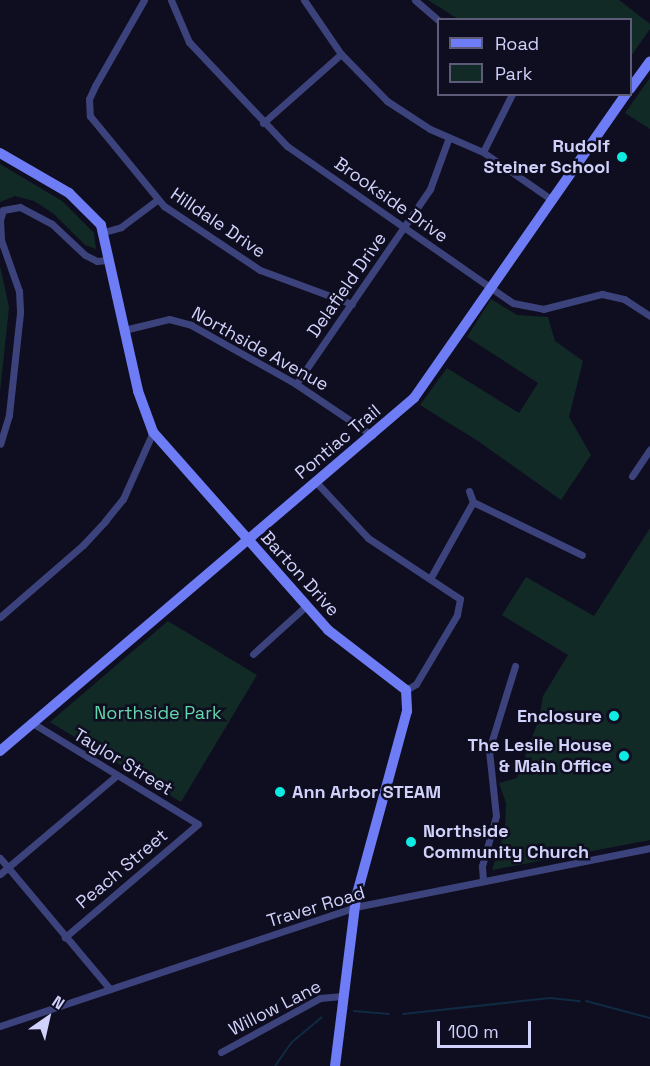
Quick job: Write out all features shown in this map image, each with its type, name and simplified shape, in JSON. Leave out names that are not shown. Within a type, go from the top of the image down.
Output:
[{"type":"main road","points":[[632,85],[650,61]]},
{"type":"main road","name":"Pontiac Trail","points":[[0,751],[414,398],[625,96]]},
{"type":"main road","points":[[0,153],[69,193],[93,214],[104,232]]},
{"type":"main road","name":"Barton Drive","points":[[104,232],[107,260],[124,330],[153,432],[339,642],[406,690]]},
{"type":"main road","points":[[335,1066],[355,907],[407,711],[406,690]]},
{"type":"street","name":"Hilldale Drive","points":[[144,0],[98,79],[88,110],[157,200],[260,270],[352,304]]},
{"type":"street","name":"Brookside Drive","points":[[171,0],[189,42],[263,123],[300,156],[513,303],[538,309],[591,294],[613,295],[650,316]]},
{"type":"street","points":[[304,0],[341,54],[387,101],[449,137],[483,152],[552,200]]},
{"type":"street","points":[[415,0],[437,19]]},
{"type":"street","points":[[263,123],[341,54]]},
{"type":"street","points":[[483,152],[511,96]]},
{"type":"street","name":"Delafield Drive","points":[[296,384],[406,228],[430,189],[449,137]]},
{"type":"street","points":[[104,232],[121,227],[157,200]]},
{"type":"street","points":[[0,444],[9,415],[20,313],[19,291],[1,240],[0,220],[3,210],[20,207],[52,224],[86,255],[97,261],[107,260]]},
{"type":"street","name":"Northside Avenue","points":[[124,330],[159,320],[178,321],[296,384],[372,435]]},
{"type":"street","points":[[0,617],[83,545],[105,521],[123,499],[153,432]]},
{"type":"street","points":[[632,476],[650,449]]},
{"type":"street","points":[[316,482],[368,538],[457,595],[460,609],[416,684],[406,690]]},
{"type":"street","points":[[469,491],[473,502],[582,555]]},
{"type":"street","points":[[431,577],[473,502]]},
{"type":"street","points":[[253,654],[306,606]]},
{"type":"street","points":[[483,881],[482,866],[496,816],[489,750],[515,666]]},
{"type":"street","name":"Taylor Street","points":[[34,724],[198,824]]},
{"type":"street","points":[[0,874],[116,776]]},
{"type":"street","name":"Peach Street","points":[[65,937],[198,824]]},
{"type":"street","name":"Traver Road","points":[[0,1026],[355,907],[650,848]]},
{"type":"street","points":[[0,858],[110,989]]},
{"type":"street","name":"Willow Lane","points":[[221,1052],[320,998],[342,996]]},
{"type":"green space","points":[[428,0],[619,0],[650,24],[650,29],[632,55],[632,18],[456,18]]},
{"type":"green space","points":[[650,78],[650,129],[625,113]]},
{"type":"green space","points":[[0,164],[62,201],[94,233],[96,249],[85,245],[54,214],[34,201],[15,196],[0,202]]},
{"type":"green space","points":[[0,266],[9,307],[0,392]]},
{"type":"green space","points":[[491,299],[517,315],[548,317],[555,341],[583,361],[569,417],[591,455],[561,500],[478,441],[420,405],[447,368],[519,413],[538,383],[467,337]]},
{"type":"green space","points":[[650,528],[650,840],[492,870],[505,830],[506,803],[499,783],[517,778],[539,719],[543,696],[568,655],[502,615],[526,577],[594,616]]},
{"type":"green space","name":"Northside Park","points":[[168,621],[257,675],[181,802],[50,722]]},
{"type":"waterway","points":[[403,1014],[550,998],[580,1001]]},
{"type":"waterway","points":[[586,1001],[650,1018]]},
{"type":"waterway","points":[[354,1011],[389,1014]]},
{"type":"waterway","points":[[275,1066],[291,1043],[322,1017]]},
{"type":"place","name":"Rudolf Steiner School","points":[[622,157]]},
{"type":"place","name":"Enclosure","points":[[614,716]]},
{"type":"place","name":"The Leslie House & Main Office","points":[[624,756]]},
{"type":"place","name":"Ann Arbor STEAM","points":[[280,792]]},
{"type":"place","name":"Northside Community Church","points":[[411,842]]}]
